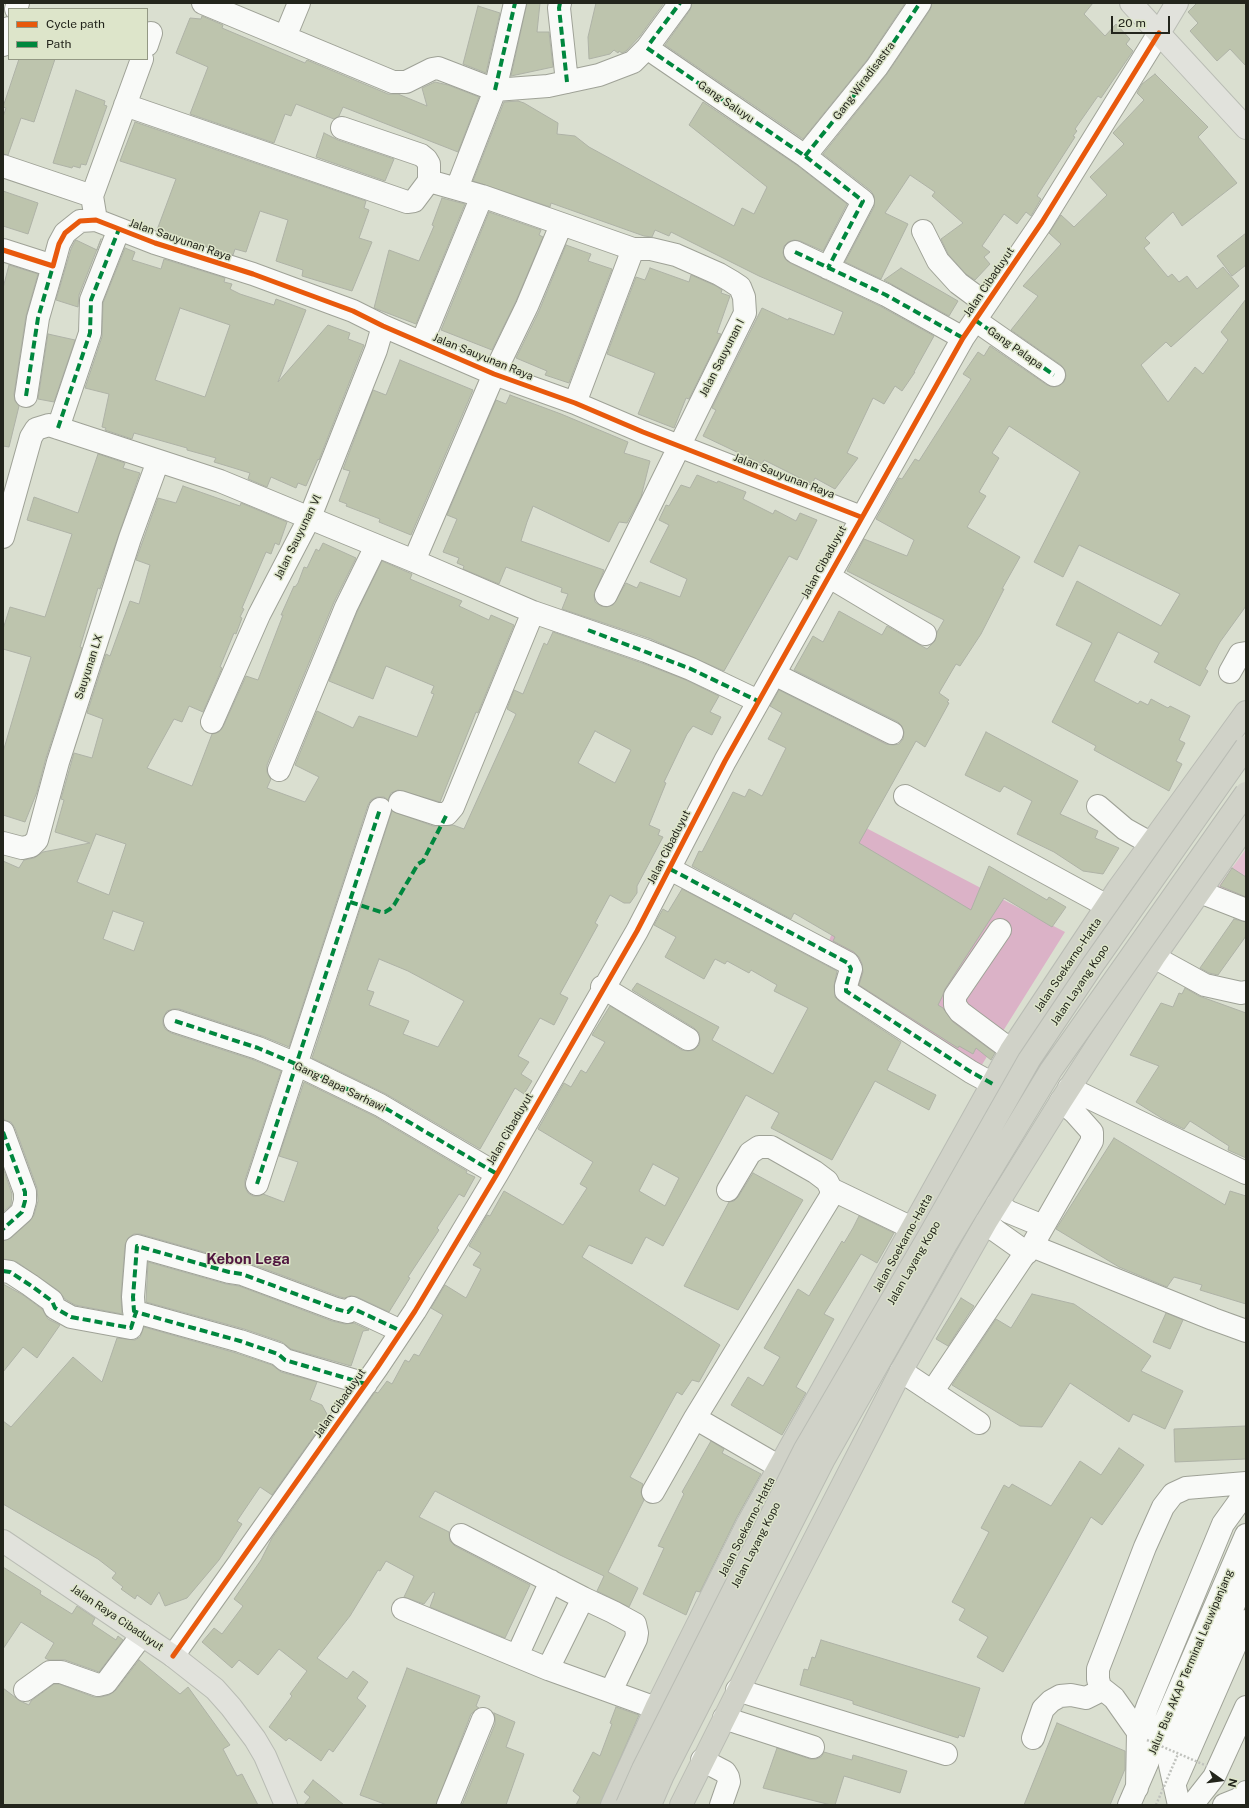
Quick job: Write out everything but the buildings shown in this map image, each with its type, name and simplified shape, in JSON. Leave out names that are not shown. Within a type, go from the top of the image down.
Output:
[{"type":"highway","name":"Jalan Soekarno-Hatta","points":[[612,1805],[654,1713],[744,1530],[778,1466],[1011,1050],[1150,843],[1246,712]]},
{"type":"highway","name":"Jalan Layang Kopo","points":[[627,1805],[647,1762],[805,1449],[1029,1060],[1092,966],[1246,747]]},
{"type":"highway","name":"Jalan Layang Kopo","points":[[650,1805],[663,1776],[824,1459],[946,1244],[1051,1070],[1246,793]]},
{"type":"highway","points":[[681,1805],[901,1371],[992,1213],[1068,1101],[1154,957],[1246,826]]},
{"type":"highway","points":[[654,1713],[648,1726],[650,1745],[661,1759],[670,1764],[679,1766],[697,1762],[706,1754]]},
{"type":"main road","points":[[1131,3],[1246,128]]},
{"type":"main road","points":[[1159,33],[1177,3]]},
{"type":"main road","name":"Jalan Raya Cibaduyut","points":[[3,1542],[173,1656],[215,1689],[244,1724],[264,1756],[286,1805]]},
{"type":"street","points":[[203,3],[393,82],[406,82],[432,68],[438,68],[495,90],[530,89],[566,82],[599,75],[632,62],[649,46],[680,3]]},
{"type":"street","points":[[285,37],[299,3]]},
{"type":"street","points":[[125,105],[408,202],[412,202],[444,184],[495,90],[515,3]]},
{"type":"street","points":[[560,3],[559,8],[566,82]]},
{"type":"street","name":"Gang Wiradisastra","points":[[805,156],[877,67],[920,3]]},
{"type":"street","points":[[3,45],[8,31]]},
{"type":"street","name":"Jalan Cibaduyut","points":[[173,1656],[366,1384],[401,1331],[497,1174],[602,987],[637,931],[724,761],[861,517],[975,320],[1042,222],[1159,33]]},
{"type":"street","name":"Gang Saluyu","points":[[649,46],[805,156],[863,201],[828,268]]},
{"type":"street","points":[[26,396],[38,318],[59,244],[66,233],[80,221],[96,220],[92,196],[142,60]]},
{"type":"street","points":[[342,128],[421,156],[426,159],[428,164],[444,184],[633,250],[575,403]]},
{"type":"street","points":[[3,166],[92,196]]},
{"type":"street","points":[[422,342],[482,196]]},
{"type":"street","name":"Jalan Sauyunan Raya","points":[[96,220],[155,244],[260,277],[353,311],[383,326],[494,374],[575,403],[643,432],[861,517]]},
{"type":"street","points":[[414,561],[494,374],[527,306],[561,225]]},
{"type":"street","points":[[58,428],[90,333],[91,300],[119,229]]},
{"type":"street","points":[[923,232],[938,261],[958,283],[975,320]]},
{"type":"street","name":"Jalan Sauyunan I","points":[[606,595],[745,313],[744,297],[740,287],[719,274],[676,255],[651,249],[633,250]]},
{"type":"street","points":[[3,250],[53,266]]},
{"type":"street","points":[[795,252],[886,295],[975,320]]},
{"type":"street","name":"Gang Palapa","points":[[975,320],[1054,375]]},
{"type":"street","name":"Jalan Sauyunan Vl","points":[[212,722],[259,615],[310,517],[376,350],[383,326]]},
{"type":"street","points":[[3,537],[28,445],[33,432],[41,426],[49,425],[220,481],[310,517],[533,612],[646,651],[691,669],[758,701]]},
{"type":"street","name":"Sauyunan LX","points":[[3,842],[22,848],[31,846],[37,840],[60,754],[130,538],[158,461]]},
{"type":"street","points":[[279,770],[346,607],[376,546]]},
{"type":"street","points":[[828,576],[925,634]]},
{"type":"street","points":[[257,1184],[296,1064],[390,805],[437,814],[447,814],[453,806],[533,612]]},
{"type":"street","points":[[1230,672],[1240,654],[1246,653]]},
{"type":"street","points":[[774,674],[892,733]]},
{"type":"street","points":[[904,796],[1107,906]]},
{"type":"street","points":[[1098,806],[1125,829],[1150,843]]},
{"type":"street","points":[[670,869],[848,963],[851,969],[846,991],[971,1072],[993,1084]]},
{"type":"street","points":[[1200,892],[1246,910]]},
{"type":"street","points":[[1000,930],[955,996],[955,1005],[960,1012],[1011,1050]]},
{"type":"street","points":[[1154,957],[1205,985],[1241,993],[1246,992]]},
{"type":"street","points":[[602,987],[688,1040]]},
{"type":"street","name":"Gang Bapa Sarhawi","points":[[175,1021],[258,1048],[296,1064],[380,1106],[497,1174]]},
{"type":"street","points":[[1068,1101],[1246,1173]]},
{"type":"street","points":[[932,1392],[1029,1249],[1092,1141],[1092,1132],[1068,1101]]},
{"type":"street","points":[[3,1132],[25,1192],[25,1201],[22,1212],[3,1229]]},
{"type":"street","points":[[653,1492],[695,1418],[831,1196],[831,1189],[827,1181],[815,1172],[771,1147],[759,1146],[750,1153],[728,1190]]},
{"type":"street","points":[[831,1189],[912,1228]]},
{"type":"street","points":[[1043,1226],[1009,1212],[992,1213],[996,1231],[1029,1249],[1246,1331]]},
{"type":"street","points":[[3,1272],[10,1272],[52,1301],[55,1308],[71,1317],[131,1328],[136,1312],[134,1311],[133,1297],[137,1246],[229,1272],[242,1274],[336,1309],[348,1312],[352,1308],[401,1331]]},
{"type":"street","points":[[136,1312],[247,1344],[278,1354],[285,1360],[366,1384]]},
{"type":"street","points":[[901,1371],[979,1423]]},
{"type":"street","points":[[695,1418],[778,1466]]},
{"type":"street","points":[[1133,1796],[1142,1736],[1114,1698],[1100,1687],[1098,1669],[1145,1548],[1163,1507],[1173,1494],[1186,1488],[1246,1483]]},
{"type":"street","name":"Jalur Bus AKAP Terminal Leuwipanjang","points":[[1142,1736],[1148,1705],[1223,1524],[1241,1499],[1246,1499]]},
{"type":"street","points":[[461,1534],[635,1624],[637,1633],[636,1639],[611,1691]]},
{"type":"street","name":"Jalur Bus AKAP Terminal Leuwipanjang","points":[[1133,1796],[1246,1535]]},
{"type":"street","points":[[1181,1799],[1170,1766],[1173,1749],[1246,1576]]},
{"type":"street","points":[[517,1656],[551,1581]]},
{"type":"street","points":[[548,1669],[583,1598]]},
{"type":"street","points":[[403,1609],[548,1669],[611,1691],[654,1713]]},
{"type":"street","points":[[1181,1799],[1246,1621]]},
{"type":"street","points":[[25,1690],[50,1672],[60,1672],[98,1685],[106,1683],[142,1635]]},
{"type":"street","points":[[1181,1799],[1246,1648]]},
{"type":"street","points":[[1033,1738],[1043,1709],[1051,1701],[1060,1696],[1071,1695],[1086,1698],[1096,1693],[1100,1687]]},
{"type":"street","points":[[738,1690],[946,1754]]},
{"type":"street","points":[[1181,1799],[1214,1777],[1246,1707]]},
{"type":"street","points":[[724,1718],[813,1746]]},
{"type":"street","points":[[448,1805],[483,1719]]},
{"type":"street","points":[[706,1754],[725,1772],[728,1778],[729,1782],[720,1805]]},
{"type":"street","points":[[1224,1805],[1239,1798],[1246,1792]]},
{"type":"path","points":[[1142,1736],[1178,1754],[1207,1766]]},
{"type":"path","points":[[1156,1805],[1178,1754]]},
{"type":"shaded area","points":[[860,730],[885,743],[847,818],[1065,932],[978,1071],[849,988],[827,946],[832,933],[785,873]]},
{"type":"shaded area","points":[[1246,849],[1246,903],[1213,894]]},
{"type":"marked path","points":[[495,90],[515,3]]},
{"type":"marked path","points":[[560,3],[559,8],[567,82]]},
{"type":"marked path","points":[[650,43],[680,3]]},
{"type":"marked path","points":[[805,156],[877,67],[920,3]]},
{"type":"marked path","points":[[647,48],[805,156],[863,201],[828,268]]},
{"type":"marked path","points":[[58,428],[90,333],[91,300],[119,229]]},
{"type":"marked path","points":[[795,252],[886,295],[963,338]]},
{"type":"marked path","points":[[26,396],[38,318],[53,266]]},
{"type":"marked path","points":[[975,320],[1054,375]]},
{"type":"marked path","points":[[588,630],[691,669],[758,701]]},
{"type":"marked path","points":[[257,1184],[380,809]]},
{"type":"marked path","points":[[350,902],[381,912],[385,912],[390,909],[394,905],[418,864],[423,861],[447,814]]},
{"type":"marked path","points":[[670,869],[848,963],[851,969],[846,991],[971,1072],[993,1084]]},
{"type":"marked path","points":[[175,1021],[258,1048],[296,1064],[380,1105],[497,1174]]},
{"type":"marked path","points":[[3,1132],[25,1192],[25,1201],[22,1212],[3,1229]]},
{"type":"marked path","points":[[136,1312],[134,1311],[133,1297],[137,1246],[229,1272],[242,1274],[336,1309],[348,1312],[352,1308],[401,1331]]},
{"type":"marked path","points":[[3,1271],[10,1272],[30,1285],[52,1301],[55,1308],[71,1317],[131,1328],[136,1312],[240,1341],[278,1354],[285,1360],[366,1384]]},
{"type":"cycle path","points":[[173,1656],[377,1368],[415,1311],[497,1174],[637,931],[725,761],[963,338],[1042,222],[1159,33]]},
{"type":"cycle path","points":[[3,250],[53,266],[59,244],[65,233],[80,221],[96,220],[155,243],[253,274],[353,311],[383,326],[494,374],[575,403],[643,432],[861,517]]},
{"type":"district","name":"Kebon Lega","points":[[248,1259]]}]
